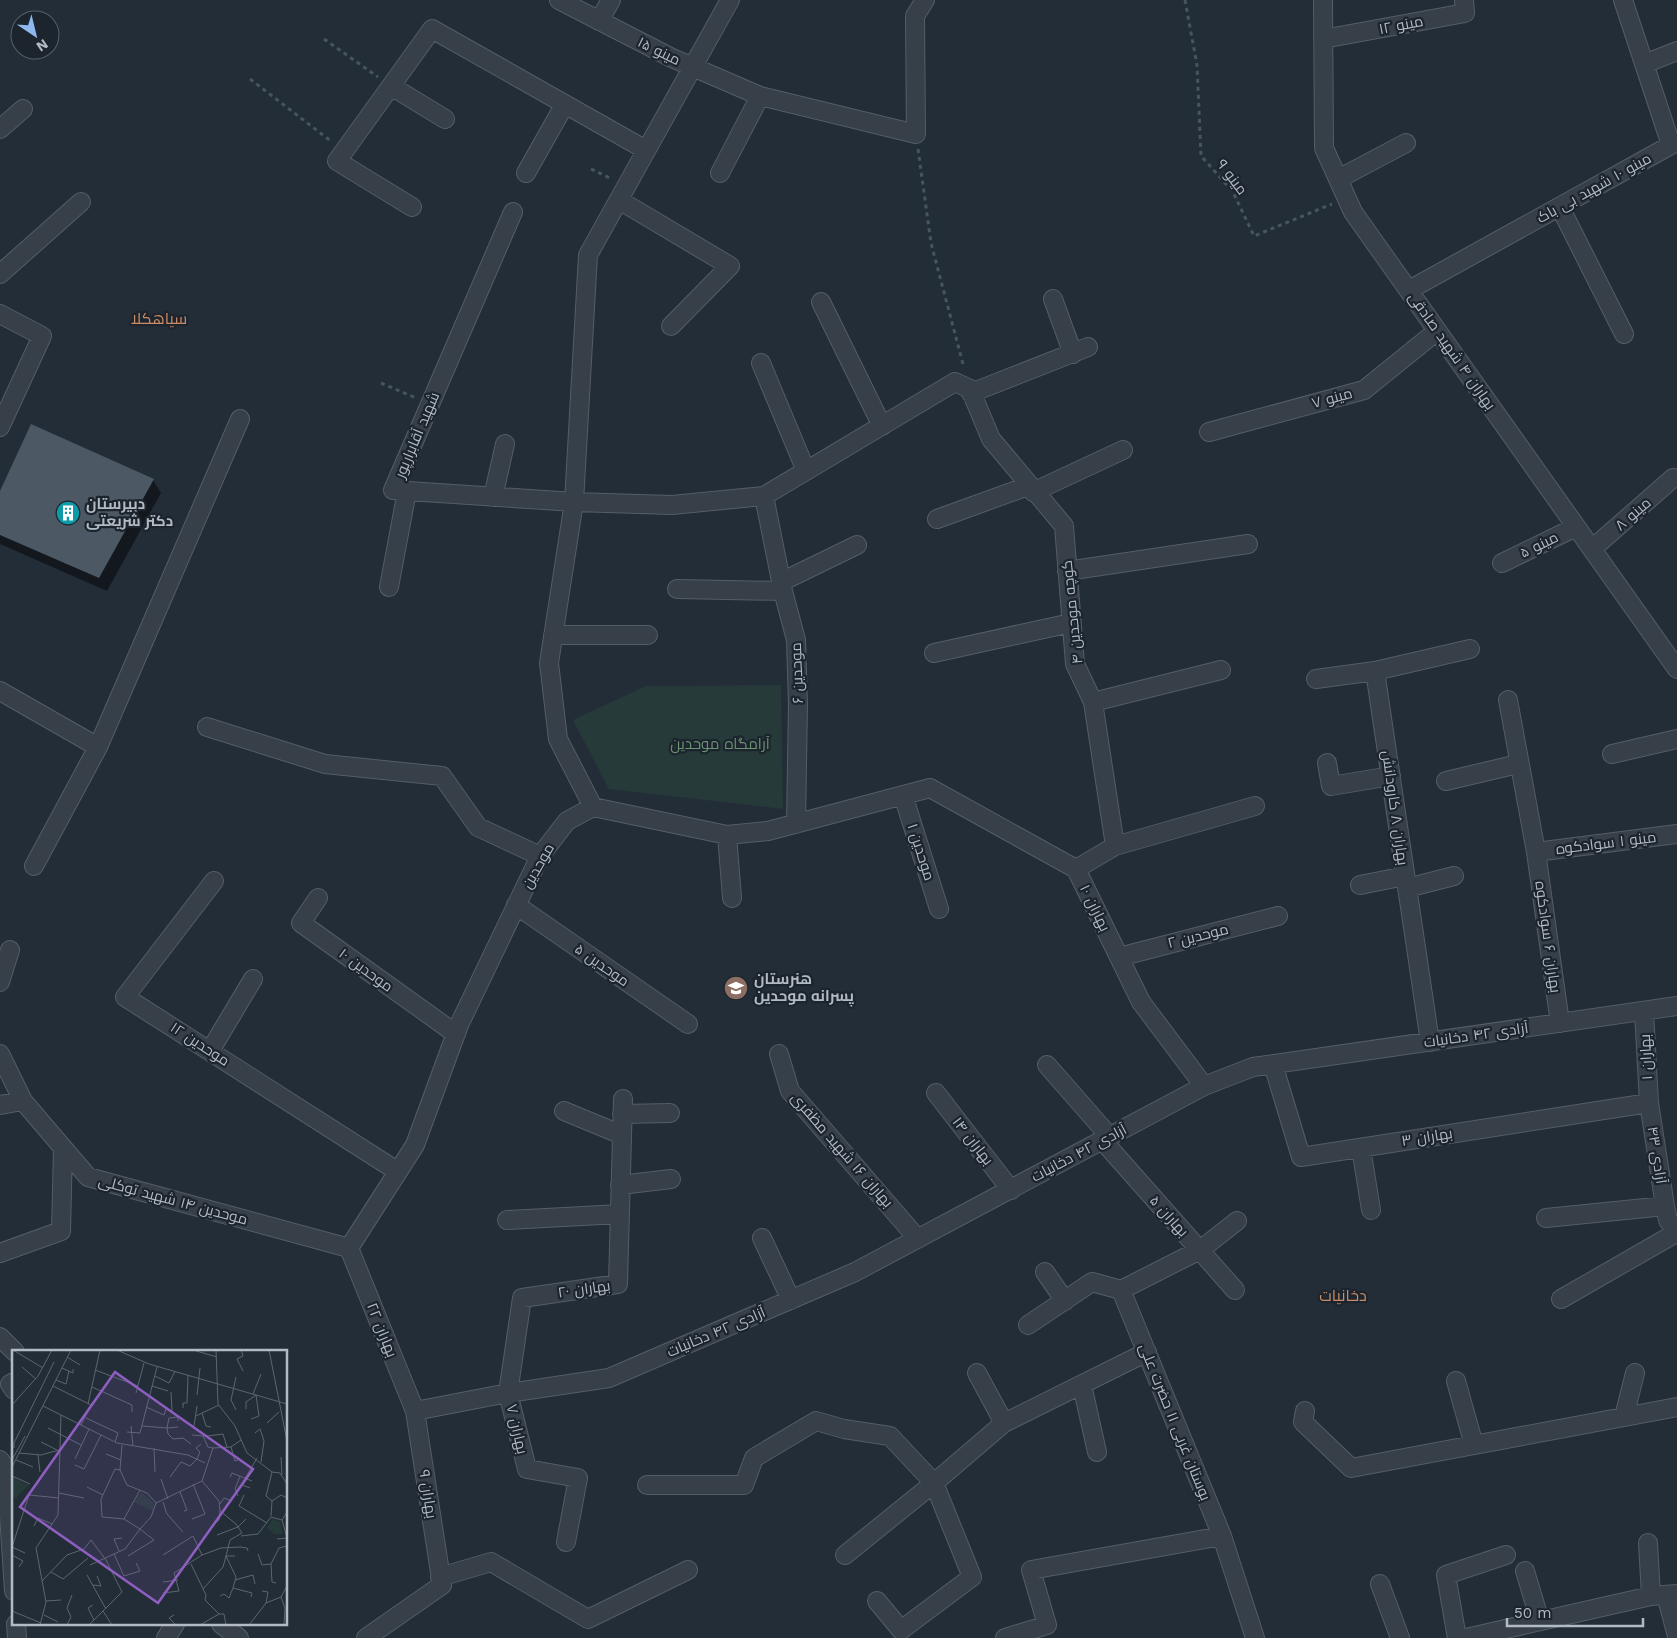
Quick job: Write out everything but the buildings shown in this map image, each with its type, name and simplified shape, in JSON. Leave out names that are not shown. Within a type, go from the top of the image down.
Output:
[{"type":"street","name":"مینو ۱۵","points":[[559,0],[693,67],[760,96],[916,134]]},
{"type":"street","points":[[599,21],[611,0]]},
{"type":"street","points":[[730,0],[588,255],[574,502],[549,663],[558,739],[593,807],[727,835],[768,831],[903,796]]},
{"type":"street","points":[[916,134],[915,16],[925,0]]},
{"type":"street","name":"بهاران ۴ شهید صادقی","points":[[1323,0],[1324,148],[1353,212],[1677,669]]},
{"type":"street","name":"مینو ۱۲","points":[[1323,39],[1465,13],[1464,0]]},
{"type":"street","name":"مینو ۱۰ شهید بی باک","points":[[1409,290],[1671,145],[1623,0]]},
{"type":"street","points":[[412,207],[337,160],[432,29],[646,150]]},
{"type":"street","points":[[1644,64],[1677,51]]},
{"type":"street","points":[[391,86],[445,119]]},
{"type":"street","points":[[720,173],[760,96]]},
{"type":"street","points":[[526,172],[565,104]]},
{"type":"street","points":[[0,129],[23,108]]},
{"type":"street","points":[[1338,179],[1406,143]]},
{"type":"street","points":[[623,192],[730,266],[671,326]]},
{"type":"street","points":[[0,274],[81,202]]},
{"type":"street","points":[[1560,207],[1624,334]]},
{"type":"street","name":"شهید آقابرارپور","points":[[513,212],[393,490],[574,502],[672,505],[764,496]]},
{"type":"street","points":[[764,496],[955,382],[971,391],[1081,350],[1053,298]]},
{"type":"street","points":[[821,302],[882,426]]},
{"type":"street","points":[[0,314],[42,336],[0,426]]},
{"type":"street","name":"مینو ۷","points":[[1209,432],[1364,390],[1437,331]]},
{"type":"street","points":[[761,363],[806,471]]},
{"type":"street","name":"کوچه موحدین ۴","points":[[971,391],[990,439],[1064,526],[1075,664],[1093,702],[1115,846]]},
{"type":"street","points":[[34,866],[98,747],[240,419]]},
{"type":"street","points":[[493,497],[506,444]]},
{"type":"street","points":[[937,519],[1031,489],[1123,450]]},
{"type":"street","name":"مینو ۸","points":[[1592,550],[1673,478]]},
{"type":"street","points":[[389,587],[407,491]]},
{"type":"street","name":"موحدین ۶","points":[[764,496],[782,586],[796,640],[798,704],[796,824]]},
{"type":"street","name":"مینو ۵","points":[[1502,563],[1576,527]]},
{"type":"street","points":[[1067,571],[1248,544]]},
{"type":"street","points":[[677,589],[782,586],[857,545]]},
{"type":"street","points":[[934,653],[1071,623]]},
{"type":"street","points":[[553,635],[648,635]]},
{"type":"street","points":[[1316,679],[1375,671],[1470,649]]},
{"type":"street","points":[[1093,702],[1221,670]]},
{"type":"street","name":"بهاران ۸ کارودانش","points":[[1375,671],[1430,1042]]},
{"type":"street","points":[[0,691],[98,747]]},
{"type":"street","name":"بهاران ۶ سوادکوه","points":[[1508,700],[1518,764],[1536,852],[1560,1023]]},
{"type":"street","points":[[207,727],[325,764],[442,776],[478,827],[540,856]]},
{"type":"street","points":[[1612,754],[1677,738]]},
{"type":"street","points":[[1327,763],[1331,786],[1390,776]]},
{"type":"street","points":[[1446,781],[1518,764]]},
{"type":"street","name":"بهاران ۱۰","points":[[903,796],[930,788],[1076,869],[1141,1002],[1204,1086]]},
{"type":"street","name":"موحدین ۱","points":[[903,796],[940,909]]},
{"type":"street","points":[[1076,869],[1115,846],[1254,806]]},
{"type":"street","name":"موحدین","points":[[349,1248],[415,1145],[456,1034],[540,856],[566,822],[593,807]]},
{"type":"street","name":"مینو ۱ سوادکوه","points":[[1536,852],[1677,834]]},
{"type":"street","points":[[727,835],[732,898]]},
{"type":"street","points":[[1360,886],[1454,876]]},
{"type":"street","name":"موحدین ۱۲","points":[[214,881],[125,997],[397,1171]]},
{"type":"street","name":"موحدین ۱۰","points":[[318,898],[301,923],[456,1034]]},
{"type":"street","name":"موحدین ۵","points":[[516,905],[688,1024]]},
{"type":"street","name":"موحدین ۲","points":[[1119,956],[1278,916]]},
{"type":"street","points":[[0,982],[10,950]]},
{"type":"street","points":[[210,1051],[253,979]]},
{"type":"street","name":"آزادی ۴۲ دخانیات","points":[[415,1412],[508,1393],[609,1378],[855,1272],[1204,1086],[1254,1067],[1677,1006]]},
{"type":"street","name":"بهاران ۱","points":[[1644,1011],[1649,1103]]},
{"type":"street","name":"موحدین ۱۴ شهید توکلی","points":[[0,1054],[23,1101],[88,1177],[349,1248]]},
{"type":"street","name":"بهاران ۱۶ شهید مظفری","points":[[779,1054],[790,1091],[918,1239]]},
{"type":"street","name":"بهاران ۳","points":[[1273,1064],[1301,1157],[1649,1103]]},
{"type":"street","name":"بهاران ۵","points":[[1047,1065],[1106,1139],[1235,1290]]},
{"type":"street","name":"بهاران ۱۴","points":[[936,1093],[1011,1190]]},
{"type":"street","points":[[0,1105],[23,1101]]},
{"type":"street","name":"آزادی ۴۳","points":[[1649,1103],[1668,1220],[1677,1233]]},
{"type":"street","name":"بهاران ۲۰","points":[[508,1393],[522,1298],[618,1284],[622,1106],[670,1113]]},
{"type":"street","points":[[564,1111],[622,1135]]},
{"type":"street","points":[[0,1253],[61,1232],[63,1148]]},
{"type":"street","points":[[1360,1148],[1371,1210]]},
{"type":"street","points":[[620,1185],[671,1178]]},
{"type":"street","points":[[1546,1218],[1665,1206]]},
{"type":"street","points":[[506,1220],[620,1214]]},
{"type":"street","points":[[1028,1326],[1092,1282],[1121,1290],[1200,1250],[1237,1221]]},
{"type":"street","points":[[1561,1299],[1677,1233]]},
{"type":"street","points":[[762,1238],[791,1300]]},
{"type":"street","name":"بهاران ۲۲","points":[[349,1248],[415,1412]]},
{"type":"street","points":[[1045,1272],[1065,1301]]},
{"type":"street","name":"بوستان غربی ۱۱ حضرت علی","points":[[1121,1290],[1222,1536],[1255,1638]]},
{"type":"street","points":[[0,1337],[13,1350]]},
{"type":"street","points":[[845,1554],[934,1483],[1004,1423],[1147,1352]]},
{"type":"street","points":[[977,1373],[1004,1423]]},
{"type":"street","points":[[1624,1417],[1635,1373]]},
{"type":"street","points":[[1456,1381],[1474,1445]]},
{"type":"street","points":[[1082,1385],[1097,1452]]},
{"type":"street","name":"بهاران ۷","points":[[508,1393],[527,1468],[578,1478],[566,1542]]},
{"type":"street","points":[[1305,1411],[1303,1422],[1351,1468],[1677,1407]]},
{"type":"street","name":"بهاران ۹","points":[[415,1412],[440,1577]]},
{"type":"street","points":[[646,1485],[744,1485],[754,1458],[816,1421],[844,1429],[890,1436],[934,1483],[972,1577],[901,1630],[877,1601]]},
{"type":"street","points":[[3,1465],[12,1569]]},
{"type":"street","points":[[1005,1638],[1047,1625],[1031,1570],[1222,1536]]},
{"type":"street","points":[[1648,1543],[1677,1636]]},
{"type":"street","points":[[1457,1638],[1446,1576],[1506,1555]]},
{"type":"street","points":[[366,1638],[442,1585],[440,1577],[490,1562],[588,1620],[688,1570]]},
{"type":"street","points":[[1525,1571],[1540,1621]]},
{"type":"street","points":[[1380,1584],[1400,1638]]},
{"type":"street","points":[[1466,1638],[1665,1595]]},
{"type":"street","points":[[166,1638],[174,1626]]},
{"type":"street","points":[[224,1626],[239,1638]]},
{"type":"path","name":"مینو ۹","points":[[1185,0],[1197,65],[1201,156],[1234,192],[1254,236],[1347,198]]},
{"type":"path","points":[[324,39],[391,86]]},
{"type":"path","points":[[250,79],[344,151]]},
{"type":"path","points":[[916,134],[930,243],[971,391]]},
{"type":"path","points":[[591,169],[623,192]]},
{"type":"path","points":[[380,383],[430,404]]},
{"type":"green space","name":"آرامگاه موحدین","points":[[781,685],[783,809],[609,789],[573,720],[646,686]]},
{"type":"place","name":"دبیرستان دکتر شریعتی","points":[[68,513]]},
{"type":"place","name":"هنرستان پسرانه موحدین","points":[[736,988]]},
{"type":"district","name":"سیاهکلا","points":[[159,318]]},
{"type":"district","name":"دخانیات","points":[[1343,1295]]}]
